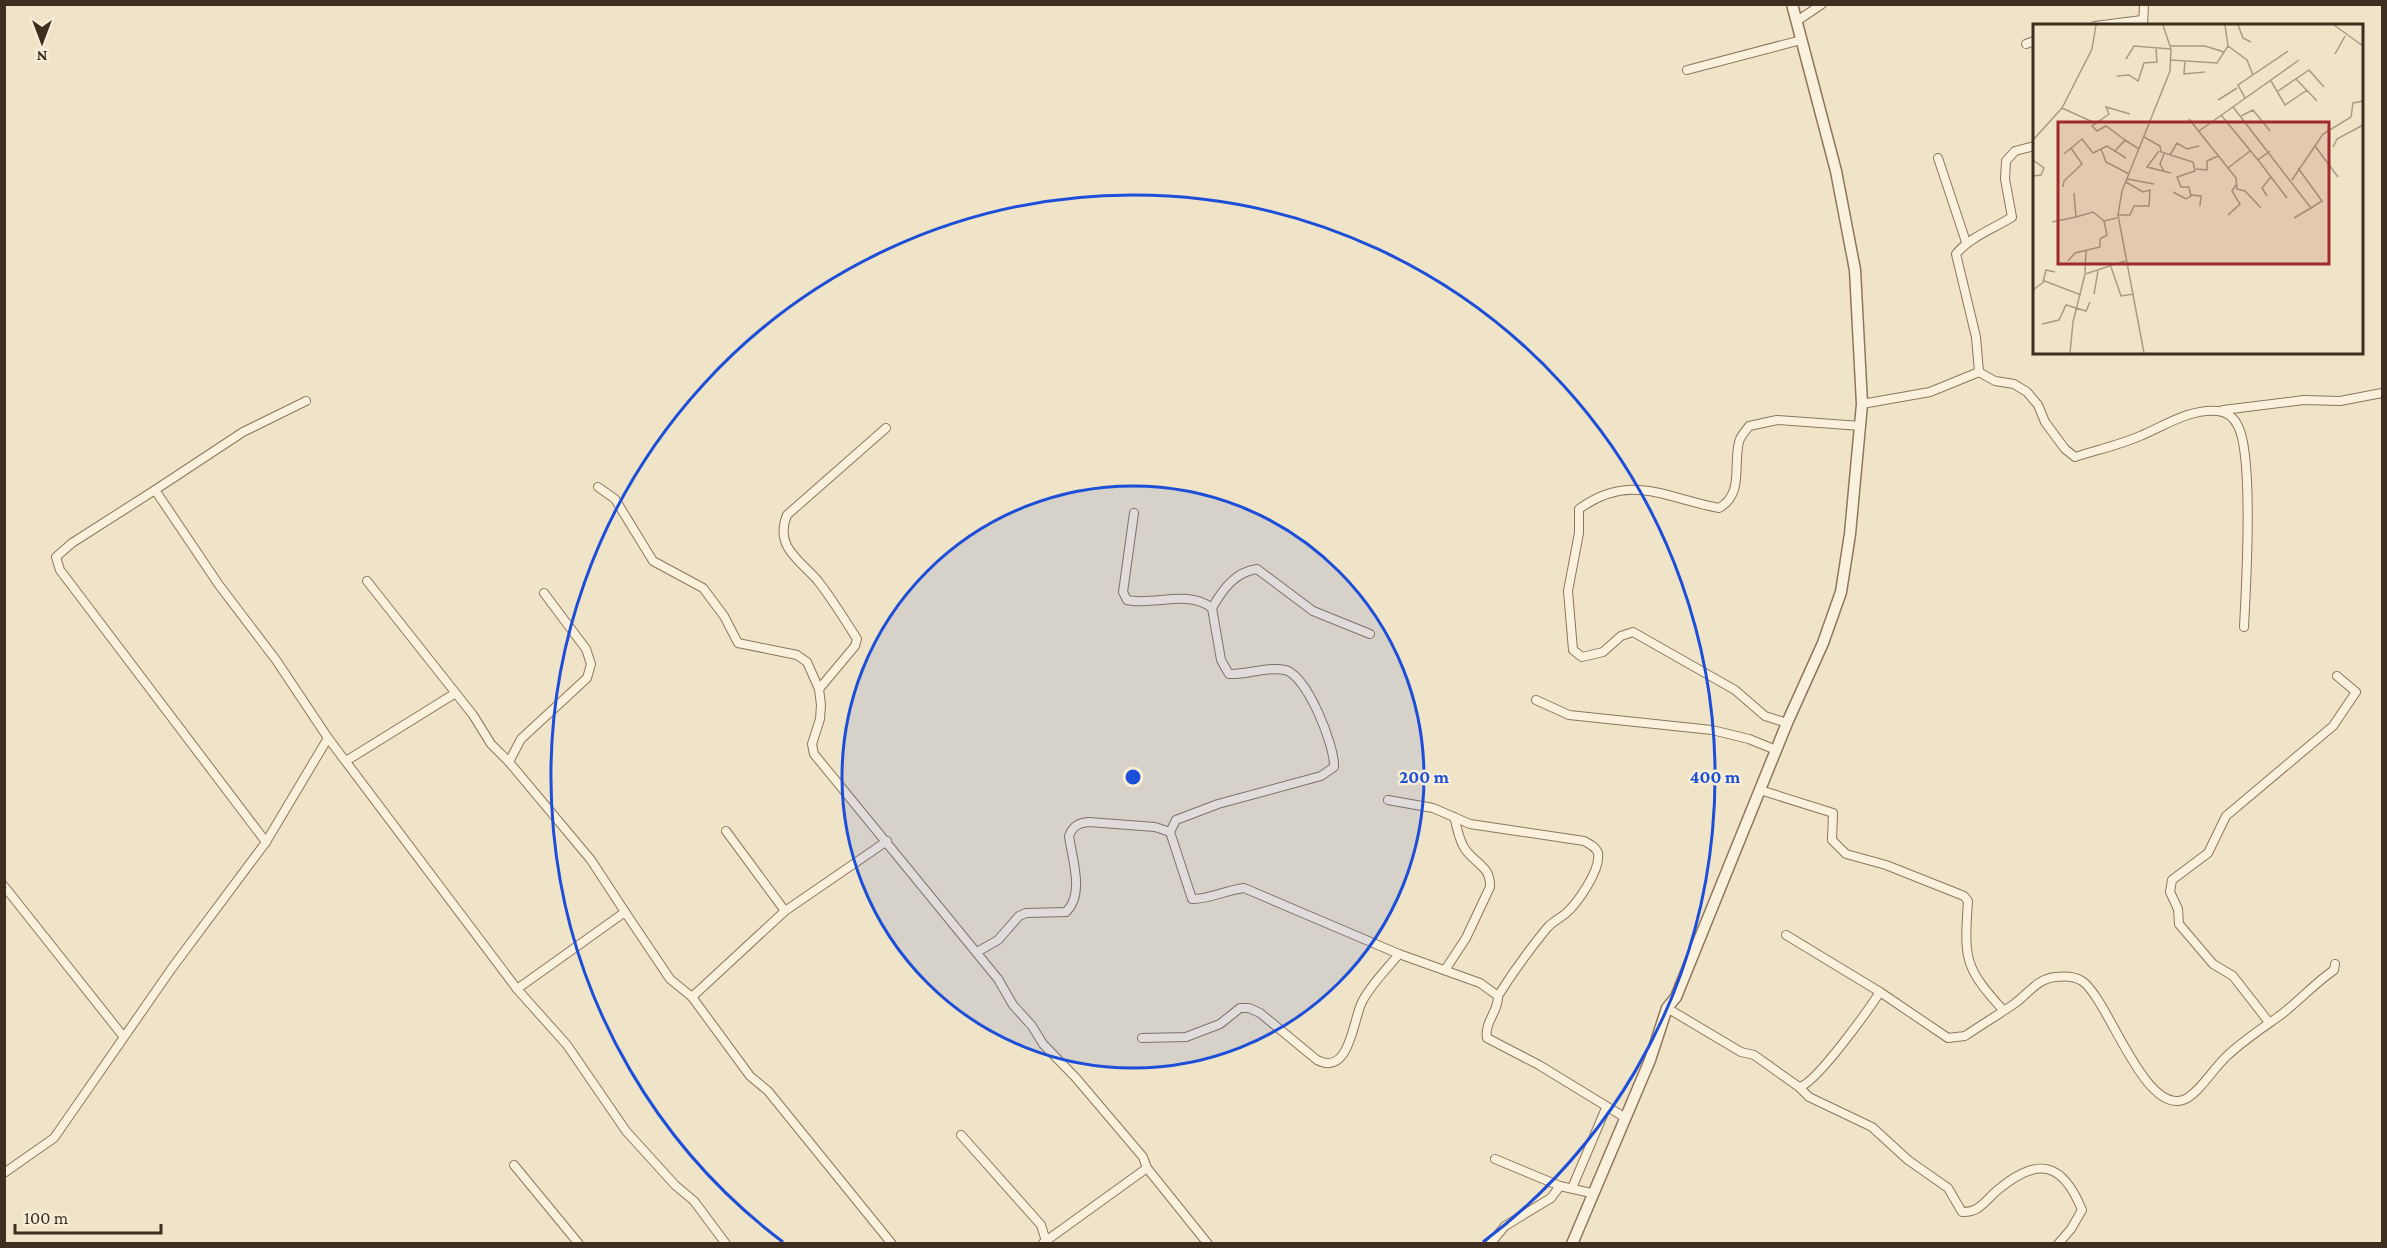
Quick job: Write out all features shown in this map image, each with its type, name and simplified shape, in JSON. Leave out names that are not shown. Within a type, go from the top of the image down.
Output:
[{"type":"street","points":[[1572,1244],[1591,1193],[1650,1060],[1667,1008],[1676,998],[1691,955],[1786,723],[1823,643],[1841,592],[1850,534],[1862,405],[1855,270],[1836,171],[1792,4]]},
{"type":"street","points":[[1797,21],[1822,4]]},
{"type":"street","points":[[2119,24],[2143,22],[2144,4]]},
{"type":"street","points":[[1687,70],[1801,40]]},
{"type":"street","points":[[1979,372],[1976,337],[1956,254],[1966,242],[1990,232],[2012,217],[2005,179],[2006,161],[2015,151],[2033,146]]},
{"type":"street","points":[[1938,158],[1966,242]]},
{"type":"street","points":[[1862,405],[1930,392],[1979,372]]},
{"type":"street","points":[[1979,372],[1995,381],[2014,384],[2027,392],[2038,405],[2045,422],[2075,457],[2139,437],[2189,415],[2304,400],[2340,401],[2382,393]]},
{"type":"street","points":[[266,842],[60,570],[56,557],[72,543],[243,432],[306,401]]},
{"type":"street","points":[[2216,410],[2229,414],[2239,428],[2245,457],[2247,488],[2244,627]]},
{"type":"street","points":[[1786,723],[1765,716],[1735,690],[1633,632],[1621,636],[1604,652],[1582,657],[1573,650],[1568,591],[1579,533],[1579,509],[1591,500],[1635,488],[1719,508],[1729,502],[1737,483],[1739,440],[1749,426],[1777,420],[1861,426]]},
{"type":"street","points":[[819,689],[855,646],[856,639],[817,580],[791,555],[785,543],[784,522],[787,515],[886,428]]},
{"type":"street","points":[[598,487],[615,499],[653,561],[703,588],[724,616],[738,643],[797,655],[807,662],[819,689],[820,718],[812,744],[814,754],[976,952],[1042,1044],[1076,1078],[1143,1157],[1147,1168],[1208,1244]]},
{"type":"street","points":[[155,490],[219,585],[276,660],[328,738],[517,989],[567,1045],[626,1131],[675,1185],[694,1201],[726,1244]]},
{"type":"street","points":[[1134,513],[1123,592],[1127,600],[1137,603],[1190,599],[1203,601],[1212,608],[1221,660],[1229,674],[1243,675],[1277,670],[1286,671],[1300,679],[1331,746],[1334,767],[1321,776],[1190,813],[1176,820],[1170,832],[1192,899],[1202,900],[1221,891],[1244,888],[1399,954],[1480,983],[1498,996]]},
{"type":"street","points":[[1212,608],[1230,583],[1243,571],[1257,569],[1313,611],[1370,634]]},
{"type":"street","points":[[367,581],[473,716],[491,744],[509,762],[591,860],[670,979],[692,997],[750,1076],[768,1091],[892,1244]]},
{"type":"street","points":[[509,762],[521,739],[587,678],[591,664],[586,649],[544,593]]},
{"type":"street","points":[[2268,1022],[2234,976],[2213,964],[2178,924],[2178,909],[2170,892],[2172,880],[2208,853],[2226,816],[2333,726],[2356,692],[2337,676]]},
{"type":"street","points":[[346,761],[454,694]]},
{"type":"street","points":[[1536,700],[1569,715],[1712,730],[1749,739],[1776,750]]},
{"type":"street","points":[[4,1173],[54,1138],[123,1036],[266,842],[328,738]]},
{"type":"street","points":[[1760,790],[1833,813],[1832,840],[1846,854],[1886,864],[1964,896],[1968,901],[1967,957],[1971,971],[2003,1010]]},
{"type":"street","points":[[1388,800],[1433,808],[1470,824],[1584,841],[1594,846],[1598,853],[1597,864],[1588,885],[1567,913],[1550,924],[1498,996],[1498,1002],[1486,1028],[1487,1038],[1539,1065],[1624,1117]]},
{"type":"street","points":[[1445,970],[1466,939],[1490,887],[1490,878],[1486,869],[1464,848],[1454,817]]},
{"type":"street","points":[[976,952],[998,940],[1019,916],[1026,913],[1066,912],[1072,906],[1076,887],[1068,836],[1072,828],[1089,822],[1155,827],[1170,832]]},
{"type":"street","points":[[726,831],[785,911]]},
{"type":"street","points":[[692,997],[785,911],[887,841]]},
{"type":"street","points":[[4,886],[123,1036]]},
{"type":"street","points":[[517,989],[625,912]]},
{"type":"street","points":[[1786,935],[1880,992],[1948,1038],[1956,1039],[2003,1010],[2035,985],[2053,977],[2082,981],[2096,995],[2128,1055],[2160,1095],[2176,1100],[2189,1096],[2229,1053],[2256,1034],[2334,970],[2335,964]]},
{"type":"street","points":[[1142,1038],[1186,1036],[1220,1024],[1240,1008],[1249,1008],[1260,1013],[1317,1060],[1323,1063],[1333,1061],[1349,1046],[1361,1004],[1399,954]]},
{"type":"street","points":[[1799,1087],[1805,1086],[1818,1074],[1880,992]]},
{"type":"street","points":[[1667,1008],[1741,1052],[1754,1055],[1809,1096],[1872,1127],[1908,1160],[1948,1188],[1962,1212],[1971,1213],[1979,1209],[1999,1189],[2026,1170],[2042,1167],[2055,1171],[2066,1179],[2082,1210],[2062,1242]]},
{"type":"street","points":[[1572,1188],[1606,1108]]},
{"type":"street","points":[[961,1136],[1041,1225],[1044,1242],[1147,1168]]},
{"type":"street","points":[[1495,1159],[1560,1186],[1591,1193]]},
{"type":"street","points":[[514,1165],[579,1244]]},
{"type":"street","points":[[1490,1244],[1505,1226],[1551,1198],[1560,1186]]}]
